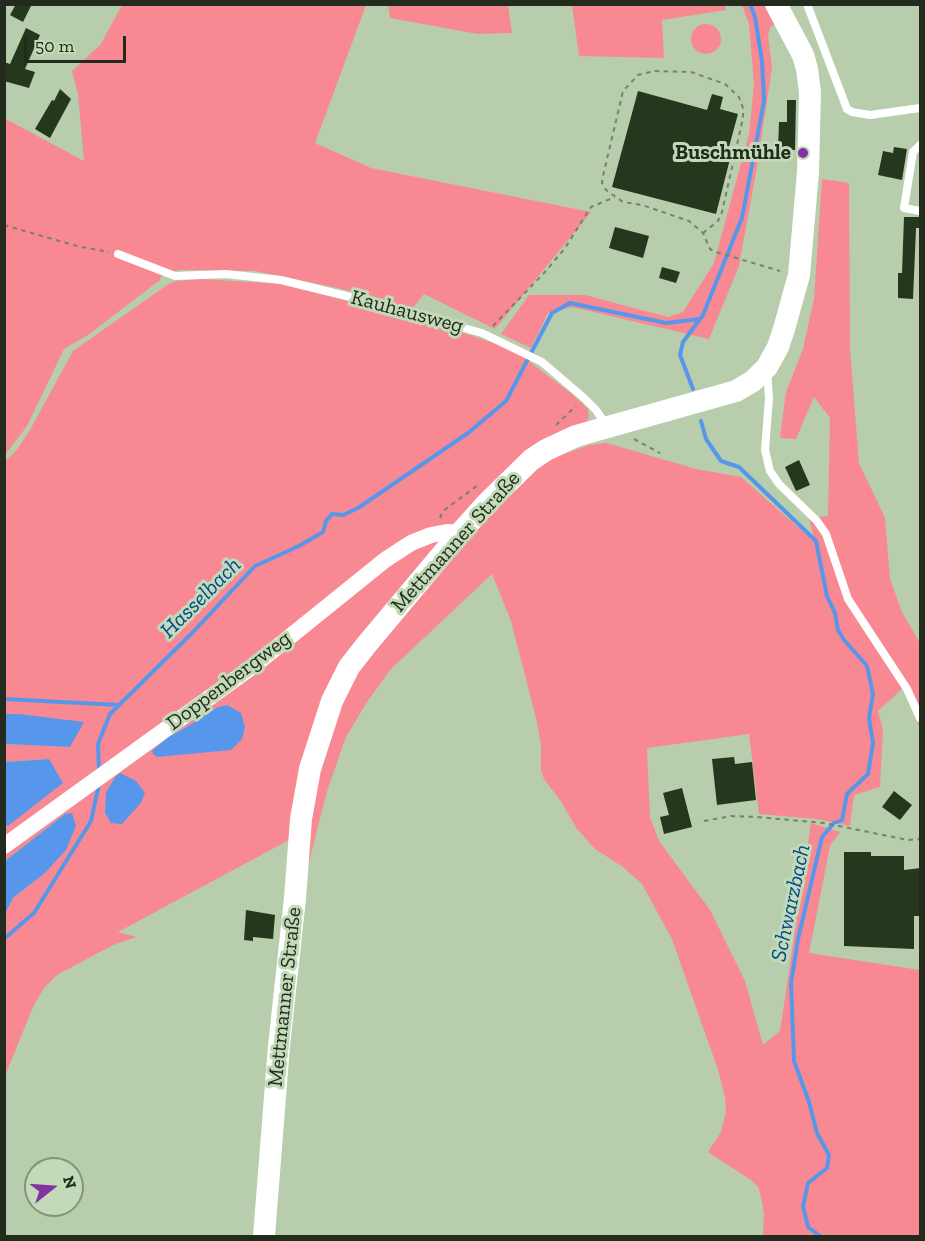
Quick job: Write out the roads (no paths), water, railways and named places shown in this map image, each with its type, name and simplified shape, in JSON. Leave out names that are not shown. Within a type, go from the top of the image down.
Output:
[{"type":"main road","name":"Mettmanner Straße","points":[[264,1236],[279,1046],[301,819],[315,752],[332,701],[349,667],[460,533],[531,460],[561,442],[607,426],[728,394],[745,386],[766,368],[781,338],[799,276],[808,172],[810,92],[807,69],[803,55],[776,4]]},
{"type":"street","name":"Doppenbergweg","points":[[4,846],[256,664],[385,560],[411,543],[432,535],[447,532],[460,533]]},
{"type":"lane","points":[[807,4],[848,109],[859,114],[870,115],[921,108]]},
{"type":"lane","points":[[921,145],[913,152],[904,208],[921,211]]},
{"type":"lane","name":"Kauhausweg","points":[[118,254],[175,276],[226,274],[281,280],[487,335],[542,362],[584,398],[607,426]]},
{"type":"lane","points":[[766,368],[769,398],[765,450],[770,471],[779,484],[817,521],[826,534],[849,599],[907,689],[921,718]]},
{"type":"water","points":[[227,705],[241,713],[245,727],[242,739],[231,750],[157,757],[153,754],[152,751],[168,737],[218,707]]},
{"type":"water","points":[[5,714],[84,722],[70,747],[5,744]]},
{"type":"water","points":[[49,759],[63,783],[8,826],[5,825],[5,762]]},
{"type":"water","points":[[120,773],[136,781],[145,793],[141,803],[122,824],[111,823],[105,813],[106,792]]},
{"type":"water","points":[[72,813],[76,826],[66,850],[45,873],[13,898],[5,914],[5,861],[65,814]]},
{"type":"waterway","name":"Schwarzbach","points":[[693,389],[680,355],[683,342],[703,315],[742,218],[764,101],[762,61],[755,17],[750,4]]},
{"type":"waterway","name":"Hasselbach","points":[[99,771],[98,744],[110,714],[193,632],[255,566],[323,532],[326,521],[332,514],[343,515],[358,508],[468,433],[506,401],[552,313],[570,303],[666,323],[700,319]]},
{"type":"waterway","name":"Schwarzbach","points":[[701,421],[706,439],[721,461],[739,467],[816,541],[827,596],[835,613],[838,630],[867,666],[873,694],[869,718],[873,743],[868,774],[847,794],[842,820],[834,823],[822,837],[798,939],[791,983],[794,1061],[809,1102],[817,1133],[829,1155],[827,1168],[808,1183],[803,1206],[808,1227],[820,1236]]},
{"type":"waterway","points":[[4,699],[119,705]]},
{"type":"waterway","name":"Hasselbach","points":[[4,939],[34,913],[91,821],[99,784]]},
{"type":"place","name":"Buschmühle","points":[[803,153]]}]
